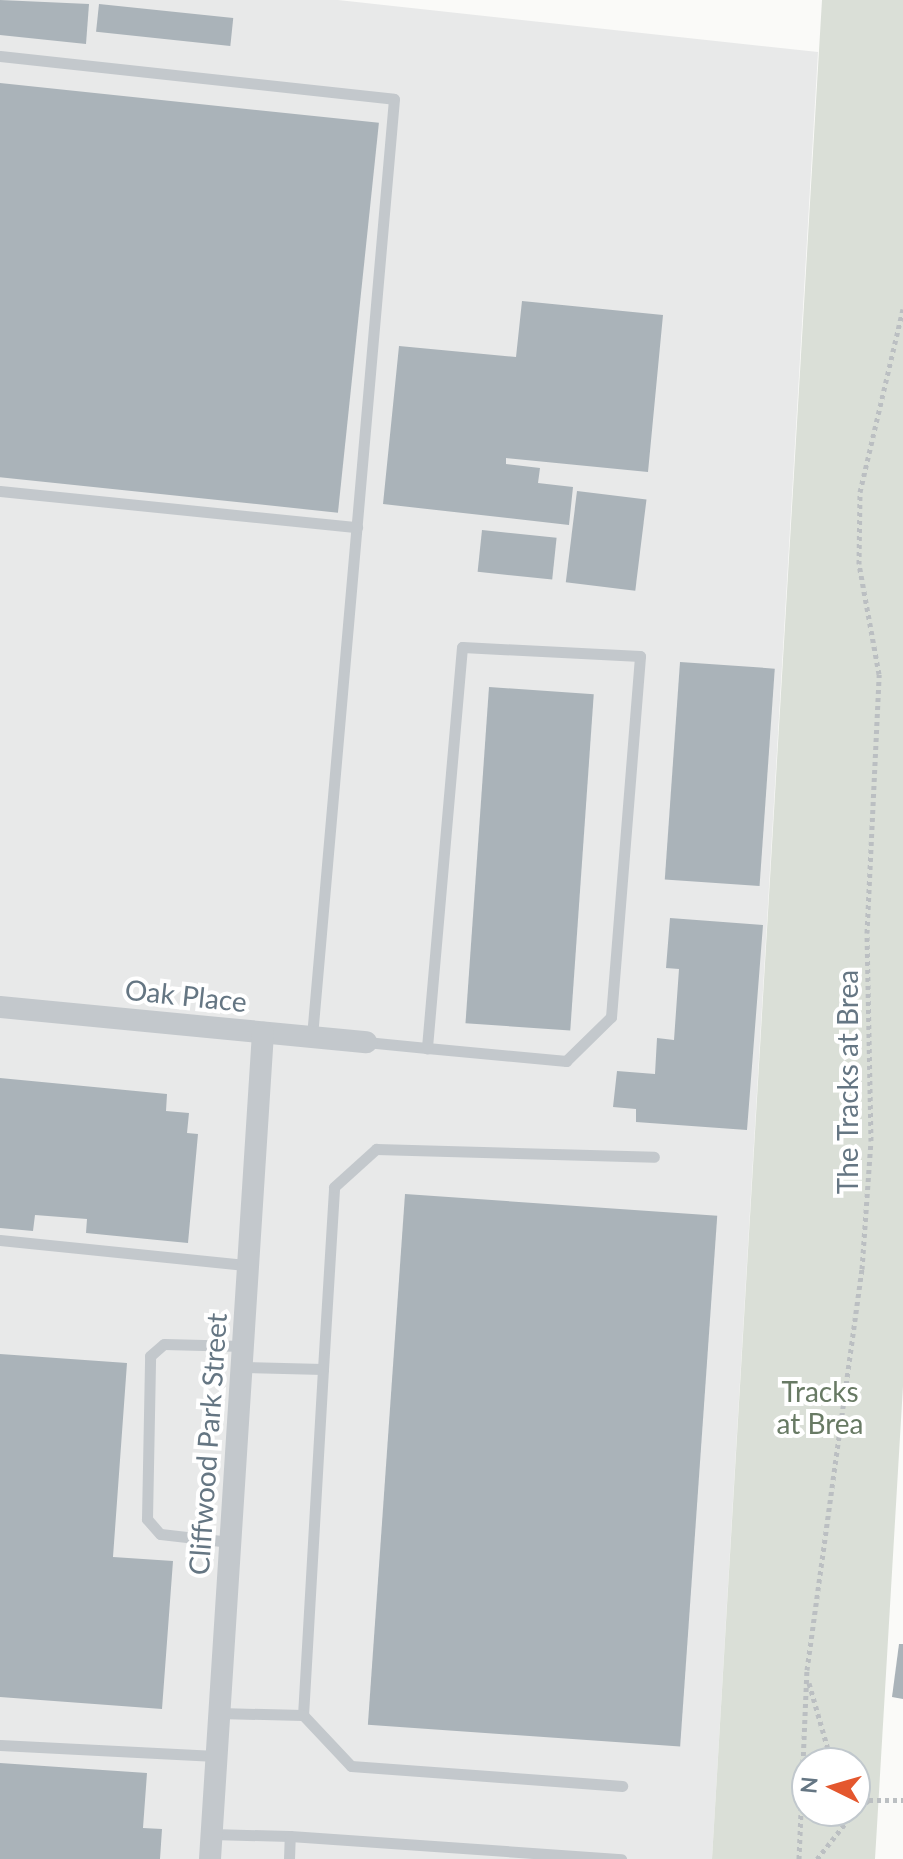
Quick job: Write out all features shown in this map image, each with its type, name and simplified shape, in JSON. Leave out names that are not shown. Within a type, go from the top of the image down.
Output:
[{"type":"street","name":"Oak Place","points":[[0,1007],[366,1042]]},
{"type":"street","name":"Cliffwood Park Street","points":[[210,1859],[263,1033]]},
{"type":"lane","points":[[0,56],[394,99],[312,1037]]},
{"type":"lane","points":[[0,491],[357,527]]},
{"type":"lane","points":[[366,1042],[427,1048],[566,1061],[611,1017],[640,656],[462,647],[427,1048]]},
{"type":"lane","points":[[303,1715],[334,1187],[376,1149],[654,1157]]},
{"type":"lane","points":[[0,1240],[248,1265]]},
{"type":"lane","points":[[230,1542],[160,1534],[147,1519],[150,1356],[164,1344],[323,1369]]},
{"type":"lane","points":[[219,1713],[303,1715],[351,1766],[622,1786]]},
{"type":"lane","points":[[0,1745],[216,1756]]},
{"type":"lane","points":[[211,1834],[290,1836],[621,1859]]},
{"type":"lane","points":[[289,1859],[290,1836]]},
{"type":"path","name":"The Tracks at Brea","points":[[799,1859],[807,1670],[862,1269],[870,1155],[867,933],[879,674],[859,564],[860,492],[903,309]]},
{"type":"path","points":[[807,1670],[828,1747]]},
{"type":"path","points":[[871,1800],[903,1800]]},
{"type":"path","points":[[817,1859],[842,1827]]},
{"type":"shaded area","points":[[0,0],[338,0],[818,52],[712,1859],[0,1859]]},
{"type":"green space","name":"Tracks at Brea","points":[[822,0],[903,0],[903,1386],[875,1859],[712,1859]]},
{"type":"building","points":[[0,0],[89,4],[86,44],[0,35]]},
{"type":"building","points":[[99,4],[233,18],[230,46],[96,32]]},
{"type":"building","points":[[0,83],[379,123],[338,513],[0,477]]},
{"type":"building","points":[[522,301],[663,315],[648,472],[506,458],[506,464],[540,468],[538,483],[573,487],[569,525],[383,504],[399,346],[516,357]]},
{"type":"building","points":[[577,491],[646,500],[635,591],[566,582]]},
{"type":"building","points":[[482,530],[557,538],[552,580],[478,572]]},
{"type":"building","points":[[680,662],[775,669],[760,886],[665,879]]},
{"type":"building","points":[[489,687],[594,694],[570,1031],[465,1023]]},
{"type":"building","points":[[670,918],[763,925],[747,1130],[636,1122],[636,1109],[613,1107],[617,1071],[655,1074],[657,1038],[674,1040],[679,969],[666,968]]},
{"type":"building","points":[[0,1078],[167,1094],[166,1111],[189,1113],[187,1133],[198,1134],[188,1243],[86,1233],[87,1219],[35,1215],[33,1231],[0,1228]]},
{"type":"building","points":[[405,1194],[717,1216],[680,1747],[368,1725]]},
{"type":"building","points":[[0,1354],[127,1363],[113,1557],[173,1561],[162,1709],[0,1697]]},
{"type":"building","points":[[899,1644],[903,1644],[903,1699],[892,1697]]},
{"type":"building","points":[[0,1763],[147,1773],[143,1828],[162,1829],[160,1859],[0,1859]]}]
